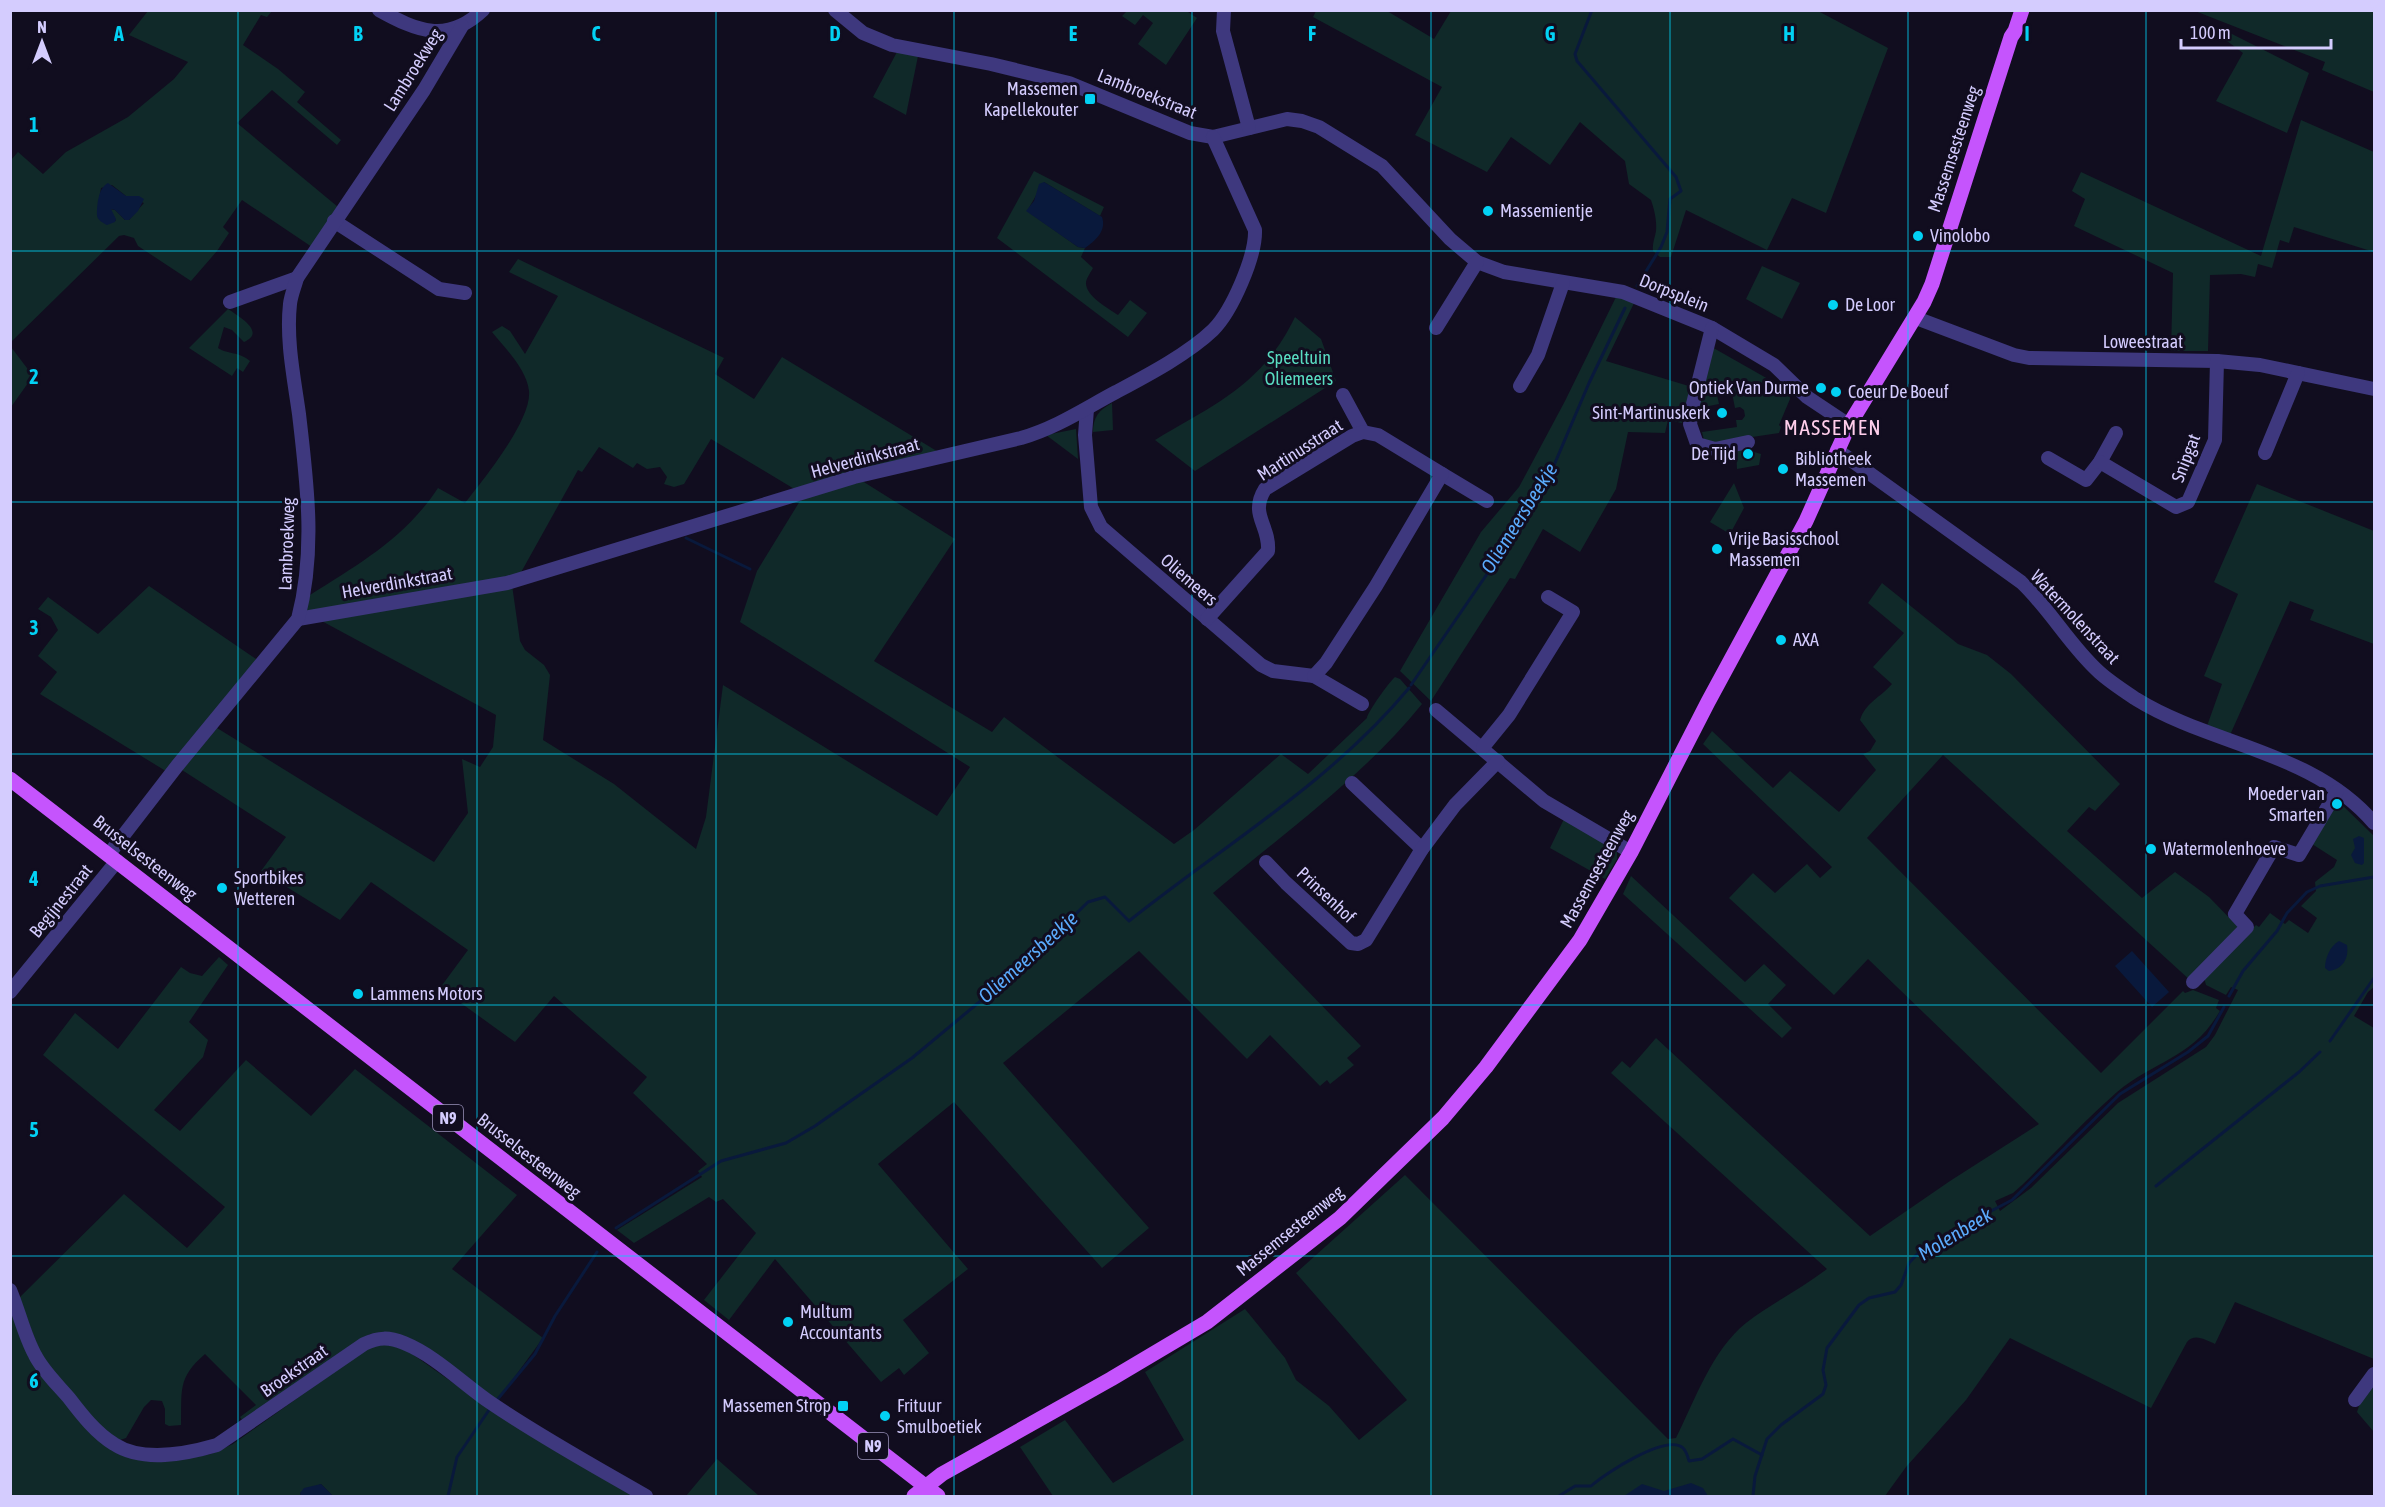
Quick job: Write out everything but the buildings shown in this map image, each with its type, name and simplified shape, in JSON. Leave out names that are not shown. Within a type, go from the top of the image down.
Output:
[{"type":"main road","name":"Massemsesteenweg","points":[[2011,37],[2014,10]]},
{"type":"main road","name":"Massemsesteenweg","points":[[920,1492],[942,1474],[988,1446],[1111,1379],[1207,1322],[1340,1218],[1443,1118],[1527,1014],[1580,940],[1631,852],[1806,521],[1849,425],[1916,318],[1932,284],[2011,37],[2022,10]]},
{"type":"main road","name":"Brusselsesteenweg","points":[[10,779],[920,1492],[938,1497]]},
{"type":"street","points":[[379,10],[422,31],[444,31],[462,26],[483,10]]},
{"type":"street","name":"Lambroekstraat","points":[[835,10],[863,33],[892,45],[991,64],[1069,83],[1190,133],[1213,137],[1287,119],[1319,127],[1382,166],[1450,238],[1477,262],[1504,272],[1563,284],[1623,292]]},
{"type":"street","points":[[1224,10],[1223,31],[1249,128]]},
{"type":"street","name":"Lambroekweg","points":[[113,858],[177,766],[298,619],[306,589],[309,523],[308,485],[289,331],[290,303],[297,278],[424,90],[462,26]]},
{"type":"street","name":"Helverdinkstraat","points":[[298,619],[507,583],[854,477],[1046,431],[1087,410],[1199,341],[1213,330],[1226,314],[1245,271],[1255,240],[1255,230],[1213,137]]},
{"type":"street","points":[[334,221],[433,286],[447,292],[465,293]]},
{"type":"street","points":[[1436,328],[1477,262]]},
{"type":"street","points":[[230,302],[297,278]]},
{"type":"street","points":[[1520,386],[1538,355],[1563,284]]},
{"type":"street","name":"Dorpsplein","points":[[1623,292],[1712,328],[1774,364],[1807,397],[1849,425]]},
{"type":"street","name":"Loweestraat","points":[[1916,318],[2013,355],[2029,358],[2217,361],[2260,365],[2374,389]]},
{"type":"street","name":"Dorpsplein","points":[[1712,328],[1690,424],[1697,444],[1715,449],[1748,442]]},
{"type":"street","name":"Snipgat","points":[[2100,462],[2176,507],[2188,502],[2215,440],[2217,361]]},
{"type":"street","points":[[2265,453],[2298,373]]},
{"type":"street","name":"Martinusstraat","points":[[1343,395],[1363,432]]},
{"type":"street","name":"Oliemeers","points":[[1087,410],[1085,435],[1091,507],[1101,527],[1261,665],[1273,671],[1314,676],[1362,704]]},
{"type":"street","name":"Martinusstraat","points":[[1208,620],[1268,551],[1269,538],[1258,512],[1258,500],[1265,489],[1352,436],[1363,432],[1378,435],[1487,501]]},
{"type":"street","points":[[2048,458],[2086,480],[2100,462],[2116,433]]},
{"type":"street","name":"Watermolenstraat","points":[[1837,450],[2021,582],[2036,596],[2098,672],[2137,700],[2168,715],[2276,756],[2337,791],[2374,823]]},
{"type":"street","points":[[1314,676],[1326,663],[1376,586],[1442,474]]},
{"type":"street","points":[[1483,747],[1509,714],[1573,612],[1548,597]]},
{"type":"street","points":[[1436,710],[1483,747],[1544,801],[1631,852]]},
{"type":"street","name":"Prinsenhof","points":[[1266,862],[1351,943],[1358,945],[1366,939],[1422,849],[1455,805],[1498,761]]},
{"type":"street","points":[[1352,783],[1422,849]]},
{"type":"street","points":[[2193,982],[2247,927],[2235,914],[2274,847],[2299,855],[2337,791]]},
{"type":"street","name":"Begijnestraat","points":[[10,992],[113,858]]},
{"type":"street","name":"Broekstraat","points":[[10,1290],[34,1354],[43,1366],[86,1420],[114,1445],[137,1453],[163,1455],[193,1452],[217,1445],[364,1344],[386,1337],[405,1343],[431,1359],[492,1404],[646,1497]]},
{"type":"street","points":[[2355,1400],[2374,1374]]},
{"type":"green space","points":[[1185,10],[1197,18],[1166,65],[1138,44],[1153,23],[1143,15],[1135,25],[1122,16],[1127,11]]},
{"type":"green space","points":[[148,11],[272,11],[267,17],[261,15],[243,45],[278,69],[305,92],[297,102],[341,140],[337,145],[272,90],[237,123],[338,207],[312,247],[242,200],[223,227],[229,233],[191,281],[138,246],[134,238],[119,236],[11,342],[11,160],[18,152],[43,174],[66,152],[128,117],[174,79],[188,62],[129,35]],"holes":[[[112,185],[126,196],[144,203],[129,220],[125,220],[115,210],[110,209],[116,221],[97,215],[101,188]]]},
{"type":"green space","points":[[1316,11],[1387,11],[1434,39],[1451,11],[1818,11],[1888,48],[1826,213],[1792,198],[1767,250],[1686,210],[1671,257],[1660,257],[1653,251],[1656,223],[1651,200],[1629,184],[1625,161],[1580,122],[1550,165],[1511,137],[1487,172],[1415,135],[1442,87],[1313,17]]},
{"type":"green space","points":[[2195,11],[2374,11],[2374,92],[2322,70],[2325,62]]},
{"type":"green space","points":[[2228,32],[2309,73],[2287,133],[2216,101],[2243,53],[2223,38]]},
{"type":"green space","points":[[897,52],[918,56],[906,115],[873,97]]},
{"type":"green space","points":[[2301,120],[2374,152],[2374,252],[2294,227],[2289,243],[2280,240],[2272,268],[2258,264],[2255,277],[2241,274],[2210,275],[2208,351],[2171,351],[2173,273],[2074,226],[2085,199],[2072,191],[2081,172],[2261,256]]},
{"type":"green space","points":[[1034,171],[1104,207],[1100,216],[1044,182],[1027,211],[1078,247],[1085,248],[1081,257],[1093,268],[1086,282],[1087,287],[1098,301],[1118,315],[1130,300],[1147,313],[1128,337],[997,238]]},
{"type":"green space","points":[[518,259],[724,358],[715,374],[754,399],[782,357],[940,453],[796,490],[711,439],[684,484],[674,487],[664,484],[667,477],[660,467],[647,469],[637,463],[633,468],[599,447],[582,472],[578,470],[519,576],[309,612],[306,610],[310,595],[363,561],[396,536],[425,506],[438,488],[465,503],[515,433],[528,403],[529,391],[524,375],[515,360],[492,332],[502,326],[510,331],[525,354],[558,296],[509,272]]},
{"type":"green space","points":[[1762,266],[1800,283],[1782,319],[1746,299]]},
{"type":"green space","points":[[1617,295],[1635,301],[1606,361],[1692,387],[1682,423],[1668,420],[1665,433],[1628,432],[1616,489],[1580,552],[1543,529],[1515,579],[1510,578],[1431,701],[1400,671],[1481,532],[1519,487],[1565,401]]},
{"type":"green space","points":[[228,309],[248,324],[253,334],[244,342],[232,330],[224,327],[218,348],[250,361],[243,372],[237,368],[232,376],[189,348]]},
{"type":"green space","name":"Speeltuin Oliemeers","points":[[1295,317],[1321,339],[1336,381],[1195,471],[1155,440],[1218,403],[1253,376],[1268,360]]},
{"type":"green space","points":[[1710,346],[1789,391],[1790,399],[1779,425],[1781,427],[1779,433],[1705,444],[1702,432],[1737,427],[1736,420],[1742,420],[1745,416],[1744,410],[1740,407],[1735,408],[1732,393],[1717,395],[1719,404],[1699,408]]},
{"type":"green space","points":[[11,347],[33,376],[11,407]]},
{"type":"green space","points":[[1112,403],[1113,430],[1093,432],[1098,414]]},
{"type":"green space","points":[[1076,429],[1078,459],[1046,435]]},
{"type":"green space","points":[[1744,449],[1761,454],[1759,465],[1737,469],[1736,450]]},
{"type":"green space","points":[[859,479],[955,539],[874,661],[992,732],[1004,717],[1174,844],[1194,830],[1281,754],[1308,774],[1367,718],[1395,677],[1400,679],[1422,704],[1375,756],[1349,780],[1213,893],[1361,1046],[1347,1058],[1354,1065],[1330,1084],[1327,1080],[1320,1086],[1270,1035],[1247,1059],[1139,951],[1003,1063],[1149,1228],[1102,1268],[954,1102],[878,1164],[968,1269],[903,1320],[929,1353],[904,1375],[899,1368],[881,1382],[775,1259],[729,1320],[704,1300],[756,1233],[723,1199],[716,1202],[709,1197],[634,1243],[617,1230],[702,1177],[698,1171],[707,1164],[633,1093],[647,1077],[554,996],[515,1042],[440,988],[468,950],[371,882],[340,920],[261,871],[286,837],[182,770],[217,728],[434,862],[468,813],[462,759],[480,767],[493,747],[496,715],[318,619],[512,585],[520,641],[525,650],[544,665],[550,675],[543,740],[614,784],[696,849],[706,817],[723,685],[937,816],[970,767],[740,622],[757,571],[803,496]]},
{"type":"green space","points":[[1734,483],[1744,508],[1730,534],[1710,522]]},
{"type":"green space","points":[[2257,484],[2374,531],[2374,644],[2310,620],[2314,610],[2290,601],[2230,735],[2207,726],[2222,684],[2204,676],[2238,594],[2214,582]]},
{"type":"green space","points":[[1882,583],[1958,644],[1987,655],[2011,674],[2120,784],[2095,811],[2089,807],[2067,831],[2142,898],[2175,872],[2209,897],[2241,930],[2191,981],[1943,755],[1867,838],[2101,1073],[2183,991],[2185,993],[2193,990],[2219,1000],[2216,1008],[2220,1011],[2197,1039],[2172,1058],[2131,1081],[2117,1092],[2022,1185],[2013,1193],[1995,1201],[2000,1211],[2031,1188],[2118,1103],[2206,1047],[2215,1035],[2238,990],[2231,987],[2226,995],[2206,985],[2204,978],[2256,925],[2259,927],[2270,913],[2285,924],[2289,920],[2308,933],[2317,918],[2301,906],[2316,891],[2315,882],[2334,867],[2337,860],[2312,844],[2337,800],[2374,836],[2374,987],[2368,992],[2354,1016],[2374,1028],[2374,1359],[2235,1302],[2215,1344],[2197,1338],[2187,1342],[2151,1408],[2010,1338],[1966,1400],[1906,1467],[1885,1496],[1053,1496],[1020,1447],[1065,1420],[1113,1483],[1184,1440],[1145,1372],[1245,1309],[1285,1358],[1296,1380],[1329,1406],[1359,1440],[1407,1400],[1296,1273],[1405,1175],[1668,1439],[1676,1438],[1705,1376],[1734,1334],[1756,1316],[1827,1269],[1611,1073],[1622,1061],[1630,1068],[1656,1038],[1870,1236],[2039,1124],[1868,959],[1834,995],[1729,898],[1753,873],[1775,893],[1807,864],[1820,878],[1832,867],[1703,744],[1712,731],[1773,788],[1790,771],[1839,812],[1876,770],[1863,754],[1870,751],[1876,741],[1860,720],[1869,705],[1892,684],[1873,667],[1904,633],[1868,603]]},
{"type":"green space","points":[[149,586],[259,661],[169,773],[40,694],[57,672],[38,656],[58,630],[51,617],[38,609],[48,597],[98,634]]},
{"type":"green space","points":[[1564,819],[1617,852],[1617,859],[1605,879],[1550,848]]},
{"type":"green space","points":[[1631,876],[1745,982],[1764,964],[1786,985],[1768,1004],[1792,1028],[1782,1038],[1623,894]]},
{"type":"green space","points":[[219,957],[228,965],[189,1022],[208,1040],[203,1057],[154,1110],[180,1131],[246,1060],[311,1116],[355,1069],[517,1195],[452,1269],[543,1338],[497,1401],[392,1333],[384,1332],[370,1334],[244,1423],[240,1417],[256,1405],[205,1354],[185,1378],[181,1425],[165,1424],[165,1409],[162,1401],[151,1400],[144,1407],[126,1438],[120,1440],[102,1429],[42,1357],[19,1298],[124,1194],[187,1248],[225,1207],[43,1055],[75,1013],[118,1049],[181,967],[190,973],[202,976]]},
{"type":"green space","points":[[10,1307],[16,1324],[100,1441],[184,1459],[211,1454],[233,1444],[365,1350],[385,1343],[408,1351],[500,1416],[634,1496],[333,1496],[321,1484],[300,1493],[301,1496],[11,1496]]},
{"type":"green space","points":[[2374,1380],[2374,1432],[2357,1412],[2361,1400]]},
{"type":"green space","points":[[717,1459],[759,1496],[686,1496]]},
{"type":"water","points":[[1044,182],[1102,217],[1101,231],[1096,239],[1085,248],[1078,247],[1026,211],[1034,201],[1039,184]]},
{"type":"water","points":[[108,183],[126,196],[139,196],[144,199],[138,211],[129,220],[125,220],[111,209],[116,219],[115,222],[107,225],[98,218],[99,197],[102,189]]},
{"type":"water","points":[[2359,836],[2364,838],[2364,863],[2362,865],[2355,863],[2351,855],[2355,848],[2353,839]]},
{"type":"water","points":[[2339,941],[2347,945],[2346,958],[2338,968],[2329,971],[2325,968],[2327,956]]},
{"type":"water","points":[[2132,951],[2169,992],[2152,1007],[2115,966]]},
{"type":"water","points":[[1691,1483],[1703,1488],[1708,1496],[1624,1496],[1642,1484],[1664,1491]]},
{"type":"water","points":[[321,1484],[333,1496],[301,1496],[300,1493],[304,1488]]},
{"type":"waterway","name":"Oliemeersbeekje","points":[[1592,10],[1575,54],[1577,61],[1676,177],[1681,191],[1670,199],[1667,232],[1661,247],[1637,286]]},
{"type":"waterway","name":"Oliemeersbeekje","points":[[1411,685],[1511,539],[1549,477],[1589,383],[1625,308]]},
{"type":"waterway","points":[[686,538],[750,569]]},
{"type":"waterway","name":"Oliemeersbeekje","points":[[616,1228],[721,1161],[786,1143],[815,1126],[912,1058],[1025,964],[1088,902],[1105,897],[1129,921],[1311,783],[1345,754],[1409,688]]},
{"type":"waterway","name":"Molenbeek","points":[[2229,996],[2243,971],[2277,931],[2287,913],[2307,892],[2320,886],[2374,877]]},
{"type":"waterway","points":[[2330,1041],[2374,978]]},
{"type":"waterway","name":"Molenbeek","points":[[1753,1496],[1755,1476],[1767,1439],[1781,1425],[1823,1394],[1826,1385],[1823,1370],[1827,1348],[1859,1305],[1869,1298],[1895,1292],[1901,1285],[1909,1263],[1921,1250],[2012,1200],[2120,1094],[2188,1052],[2208,1036],[2224,1007]]},
{"type":"waterway","points":[[2156,1186],[2299,1072],[2320,1052]]},
{"type":"waterway","name":"Oliemeersbeekje","points":[[497,1400],[535,1354],[555,1316],[597,1252]]},
{"type":"waterway","name":"Oliemeersbeekje","points":[[448,1496],[457,1457],[489,1410]]},
{"type":"waterway","points":[[1559,1496],[1575,1486],[1591,1486],[1636,1457],[1664,1446],[1675,1445],[1683,1448],[1689,1461],[1702,1459],[1733,1439],[1762,1455]]},
{"type":"place","name":"Massemen Kapellekouter","points":[[1090,99]]},
{"type":"place","name":"Massemientje","points":[[1488,211]]},
{"type":"place","name":"Vinolobo","points":[[1918,236]]},
{"type":"place","name":"De Loor","points":[[1833,305]]},
{"type":"place","name":"Optiek Van Durme","points":[[1821,388]]},
{"type":"place","name":"Coeur De Boeuf","points":[[1836,392]]},
{"type":"place","name":"Sint-Martinuskerk","points":[[1722,413]]},
{"type":"place","name":"De Tijd","points":[[1748,454]]},
{"type":"place","name":"Bibliotheek Massemen","points":[[1783,469]]},
{"type":"place","name":"Vrije Basisschool Massemen","points":[[1717,549]]},
{"type":"place","name":"AXA","points":[[1781,640]]},
{"type":"place","name":"Moeder van Smarten","points":[[2337,804]]},
{"type":"place","name":"Watermolenhoeve","points":[[2151,849]]},
{"type":"place","name":"Sportbikes Wetteren","points":[[222,888]]},
{"type":"place","name":"Lammens Motors","points":[[358,994]]},
{"type":"place","name":"Multum Accountants","points":[[788,1322]]},
{"type":"place","name":"Massemen Strop","points":[[843,1406]]},
{"type":"place","name":"Frituur Smulboetiek","points":[[885,1416]]},
{"type":"district","name":"MASSEMEN","points":[[1833,428]]}]
